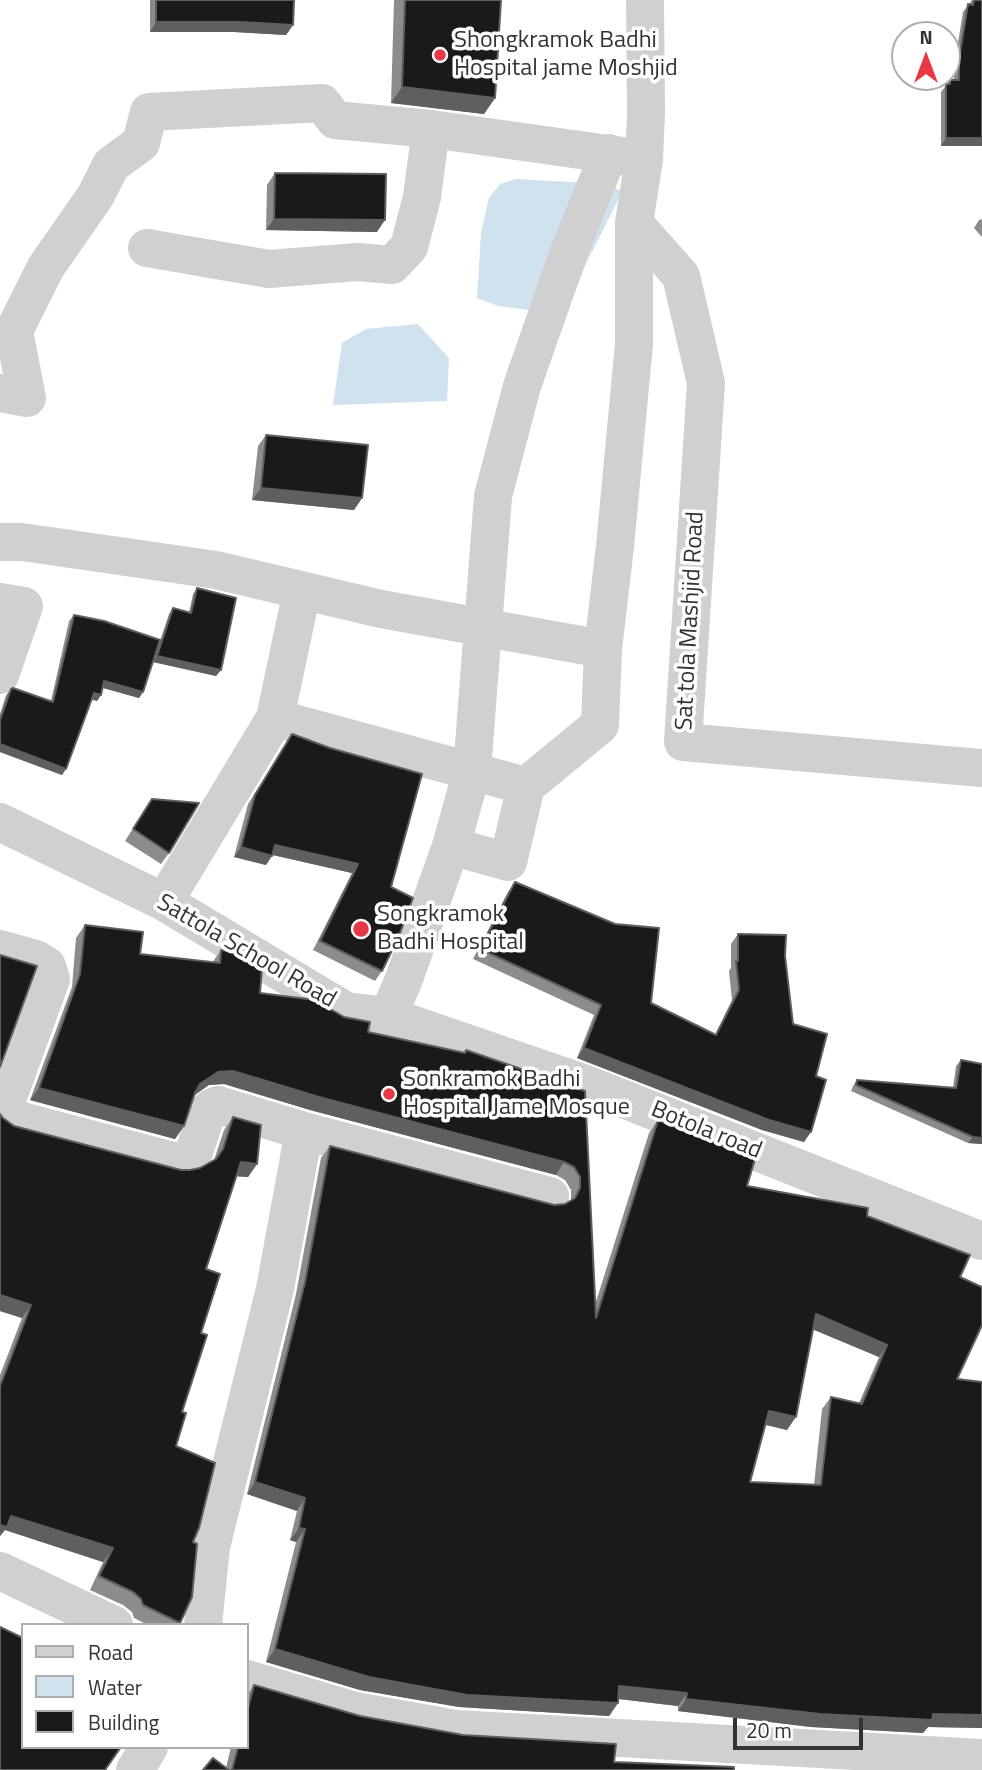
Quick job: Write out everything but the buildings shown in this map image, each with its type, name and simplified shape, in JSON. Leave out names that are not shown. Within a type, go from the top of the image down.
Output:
[{"type":"street","points":[[388,1016],[404,979],[451,846],[472,771],[493,496],[522,386],[569,251],[626,156],[646,113],[645,0]]},
{"type":"street","points":[[0,393],[27,398],[14,331],[46,267],[96,195],[111,164],[141,143],[149,112],[322,103],[335,120],[431,129],[626,156]]},
{"type":"street","points":[[147,248],[269,269],[357,262],[392,265],[409,247],[422,197],[431,129]]},
{"type":"street","points":[[451,846],[508,862],[526,786],[600,725],[603,649],[634,344],[634,223],[626,156]]},
{"type":"street","name":"Sat tola Mashjid Road","points":[[634,223],[681,276],[706,383],[683,742],[982,768]]},
{"type":"street","points":[[0,542],[22,542],[216,570],[381,609],[603,649]]},
{"type":"street","points":[[164,902],[275,718],[302,591]]},
{"type":"street","points":[[0,602],[24,606],[0,675]]},
{"type":"street","points":[[275,718],[526,786]]},
{"type":"street","name":"Sattola School Road","points":[[0,822],[164,902],[346,1011],[388,1016]]},
{"type":"street","points":[[0,949],[36,959],[47,966],[51,979],[5,1105],[11,1118],[177,1162],[193,1155],[206,1112],[218,1105],[304,1131],[550,1196]]},
{"type":"street","name":"Botola road","points":[[388,1016],[583,1083],[982,1241]]},
{"type":"street","points":[[203,1623],[211,1547],[275,1289],[304,1131]]},
{"type":"street","points":[[0,1571],[110,1623]]},
{"type":"street","points":[[248,1679],[355,1711],[456,1729],[982,1758]]},
{"type":"street","points":[[135,1770],[148,1749]]},
{"type":"water","points":[[516,179],[608,184],[622,192],[585,266],[567,312],[498,306],[477,298],[481,233],[489,198],[500,184]]},
{"type":"water","points":[[418,324],[449,358],[447,401],[333,405],[342,343],[366,329]]},
{"type":"place","name":"Shongkramok Badhi Hospital jame Moshjid","points":[[440,55]]},
{"type":"place","name":"Songkramok Badhi Hospital","points":[[361,929]]},
{"type":"place","name":"Sonkramok Badhi Hospital Jame Mosque","points":[[389,1094]]}]
